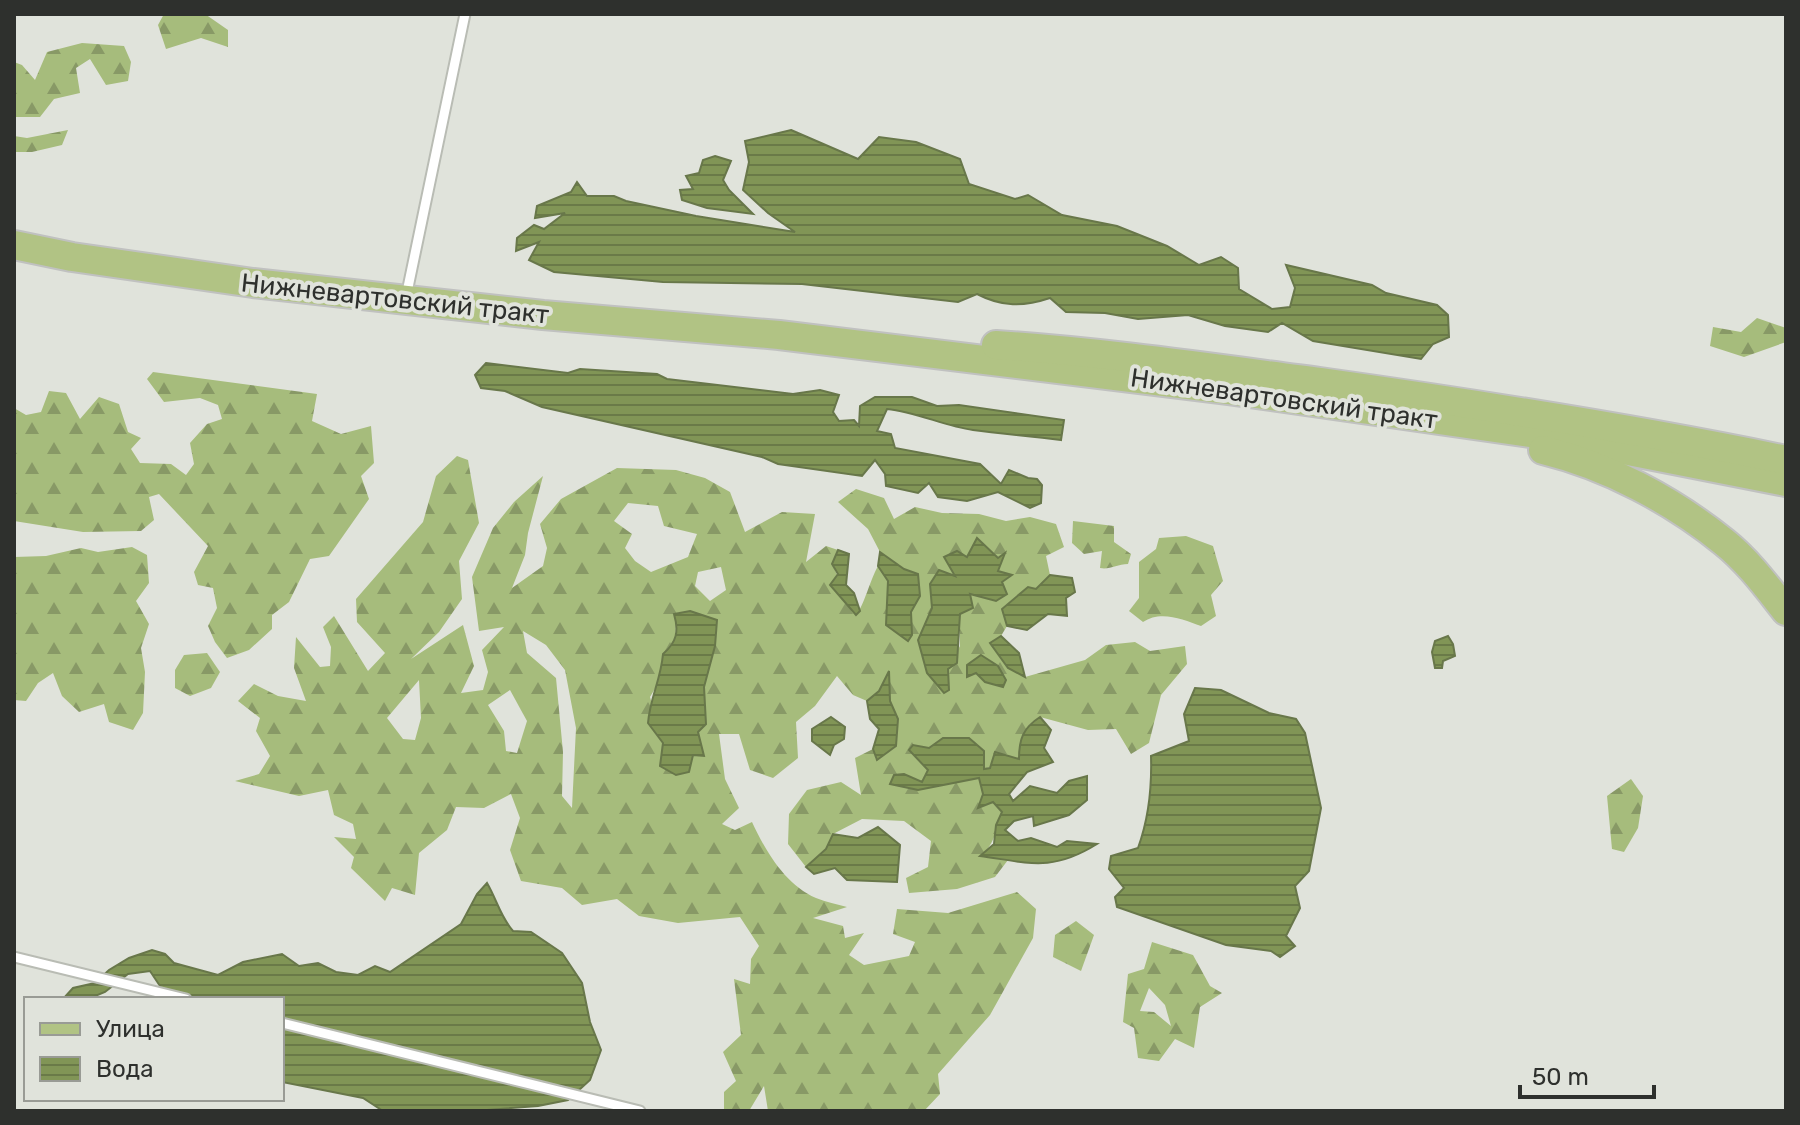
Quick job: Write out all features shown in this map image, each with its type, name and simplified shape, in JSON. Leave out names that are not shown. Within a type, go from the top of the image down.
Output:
[{"type":"main road","name":"Нижневартовский тракт","points":[[14,245],[72,257],[253,283],[543,315],[779,335],[1042,348],[1216,368],[1540,414],[1786,460]]},
{"type":"main road","name":"Нижневартовский тракт","points":[[779,335],[1552,436],[1786,482]]},
{"type":"main road","points":[[1379,411],[1548,451],[1593,466],[1643,489],[1685,513],[1726,543],[1762,580],[1786,611]]},
{"type":"lane","points":[[406,300],[465,14]]},
{"type":"lane","points":[[14,234],[72,257]]},
{"type":"lane","points":[[14,957],[178,997]]},
{"type":"lane","points":[[284,1023],[640,1111]]},
{"type":"green space","points":[[164,14],[205,14],[228,30],[228,47],[201,38],[166,49],[158,25]]},
{"type":"green space","points":[[82,43],[124,46],[131,62],[128,81],[106,85],[90,59],[76,68],[80,93],[54,99],[40,117],[15,117],[14,62],[22,65],[35,80],[47,52]]},
{"type":"green space","points":[[68,130],[62,145],[32,152],[14,152],[14,136],[27,138]]},
{"type":"green space","points":[[1757,318],[1786,328],[1786,342],[1744,357],[1710,346],[1713,327],[1741,332]]},
{"type":"green space","points":[[153,372],[317,394],[312,421],[341,434],[371,426],[374,463],[361,476],[369,499],[329,556],[310,559],[289,602],[272,615],[272,629],[249,650],[227,658],[208,626],[217,608],[213,588],[198,585],[194,572],[208,546],[159,494],[149,497],[154,520],[141,531],[83,532],[14,521],[14,408],[26,415],[41,412],[49,391],[66,393],[80,419],[99,397],[119,404],[128,432],[141,438],[131,449],[140,463],[171,464],[186,475],[194,464],[190,443],[207,424],[222,419],[218,405],[200,398],[164,402],[147,379]]},
{"type":"green space","points":[[457,456],[468,460],[479,523],[459,561],[462,599],[439,632],[411,659],[463,625],[474,666],[461,693],[483,690],[488,672],[482,650],[504,627],[479,631],[472,577],[493,528],[514,502],[543,476],[525,555],[512,588],[543,566],[547,548],[540,524],[561,499],[617,468],[676,470],[705,478],[730,492],[745,532],[782,512],[815,514],[806,562],[826,546],[838,550],[832,564],[856,615],[878,566],[888,581],[886,625],[912,635],[911,612],[920,596],[918,574],[904,569],[880,552],[868,529],[838,502],[856,489],[884,498],[894,519],[915,507],[942,513],[979,514],[1006,521],[1030,517],[1056,524],[1064,547],[1046,556],[1050,575],[1036,589],[1028,587],[1002,609],[1007,626],[1001,636],[991,643],[1025,677],[1085,660],[1106,645],[1135,642],[1150,651],[1185,646],[1187,664],[1161,695],[1149,743],[1131,754],[1116,729],[1088,730],[1040,717],[1029,725],[1019,759],[983,769],[943,738],[929,748],[909,750],[928,770],[922,783],[894,775],[891,784],[918,790],[979,778],[983,794],[979,807],[994,802],[1003,812],[993,840],[981,856],[1008,860],[995,877],[957,889],[909,893],[906,878],[928,867],[931,841],[904,821],[862,819],[833,834],[826,849],[806,867],[788,844],[789,814],[807,790],[841,782],[861,795],[855,758],[873,749],[876,759],[898,719],[890,701],[889,673],[879,691],[867,701],[853,695],[837,676],[815,706],[796,722],[798,758],[773,778],[750,770],[739,734],[719,734],[725,779],[739,808],[722,824],[735,830],[752,822],[770,855],[795,885],[816,898],[847,907],[813,918],[843,926],[845,938],[864,933],[849,955],[864,965],[909,956],[915,942],[893,934],[897,909],[948,913],[1017,892],[1036,909],[1033,938],[990,1015],[938,1074],[940,1094],[924,1111],[768,1111],[764,1086],[749,1111],[724,1111],[724,1092],[736,1081],[723,1052],[741,1035],[734,979],[750,984],[751,959],[759,946],[740,917],[678,923],[639,916],[617,899],[582,905],[562,888],[521,881],[510,850],[520,818],[511,794],[484,808],[456,807],[447,830],[419,853],[415,895],[392,888],[385,901],[351,868],[354,857],[334,837],[356,839],[353,824],[334,815],[328,790],[299,796],[235,781],[259,774],[270,756],[256,731],[260,718],[238,701],[254,684],[278,696],[306,701],[294,668],[296,637],[320,667],[330,666],[331,647],[323,627],[334,616],[368,671],[385,653],[357,622],[356,599],[423,522],[436,476]],"holes":[[[628,503],[658,506],[664,526],[697,534],[688,557],[651,572],[635,561],[625,548],[632,534],[614,521]],[[1003,554],[998,571],[1011,576],[970,593],[960,614],[960,646],[948,668],[949,690],[918,641],[932,608],[939,570],[956,577],[945,557],[998,559]],[[721,567],[726,590],[710,601],[695,586],[698,572]],[[674,614],[715,646],[704,687],[706,724],[698,732],[704,755],[693,755],[660,766],[663,743],[650,697],[666,668],[675,635]],[[523,631],[546,645],[565,670],[576,728],[572,808],[562,796],[563,752],[556,678],[527,653]],[[419,680],[421,718],[415,740],[403,739],[387,718]],[[510,690],[527,721],[517,753],[506,751],[504,731],[488,705]]]},
{"type":"green space","points":[[1073,521],[1114,526],[1114,542],[1131,554],[1128,564],[1100,568],[1102,551],[1084,554],[1072,543]]},
{"type":"green space","points":[[1186,536],[1213,546],[1223,581],[1211,595],[1216,616],[1201,626],[1164,616],[1143,622],[1129,611],[1139,598],[1139,562],[1156,549],[1159,538]]},
{"type":"green space","points":[[132,547],[147,555],[149,583],[136,601],[149,624],[141,648],[145,672],[143,713],[133,730],[109,722],[104,704],[79,712],[62,696],[53,673],[38,683],[26,701],[14,700],[14,557],[46,556],[81,548],[98,552]]},
{"type":"green space","points":[[207,653],[220,672],[211,688],[190,696],[175,688],[175,670],[184,655]]},
{"type":"green space","points":[[1631,779],[1643,796],[1638,828],[1624,852],[1612,849],[1607,796]]},
{"type":"green space","points":[[1076,921],[1094,935],[1081,971],[1053,957],[1055,935]]},
{"type":"green space","points":[[1152,942],[1193,955],[1210,986],[1222,993],[1200,1007],[1194,1048],[1175,1039],[1159,1061],[1138,1058],[1134,1028],[1123,1022],[1128,974],[1144,969]],"holes":[[[1149,988],[1165,1005],[1171,1026],[1154,1012],[1140,1011]]]},
{"type":"water","points":[[791,130],[858,159],[879,137],[916,142],[960,159],[969,184],[1015,199],[1028,195],[1062,215],[1117,226],[1167,246],[1199,265],[1221,257],[1238,268],[1239,289],[1272,309],[1290,307],[1295,288],[1286,265],[1372,285],[1386,293],[1437,305],[1448,315],[1449,337],[1433,344],[1421,359],[1313,341],[1282,323],[1268,332],[1225,326],[1188,315],[1138,319],[1105,313],[1066,312],[1050,298],[1013,304],[977,294],[958,302],[802,284],[663,282],[554,272],[529,260],[539,242],[516,251],[517,238],[534,225],[544,229],[565,213],[535,218],[537,206],[571,192],[577,182],[587,196],[614,196],[696,216],[795,232],[743,190],[749,162],[745,141]]},
{"type":"water","points":[[715,156],[731,161],[723,180],[753,214],[707,208],[682,200],[680,190],[693,189],[686,176],[699,173],[703,160]]},
{"type":"water","points":[[486,363],[568,373],[580,369],[657,374],[667,379],[793,394],[820,390],[839,395],[833,412],[839,421],[854,420],[859,426],[860,406],[875,397],[912,397],[937,406],[959,405],[1064,420],[1061,440],[973,430],[887,409],[877,431],[891,434],[895,448],[980,464],[1001,484],[1009,470],[1037,479],[1042,485],[1041,503],[1030,508],[998,492],[967,501],[938,497],[929,483],[918,493],[886,486],[885,474],[875,460],[862,476],[778,464],[762,457],[542,407],[505,391],[481,388],[475,375]]},
{"type":"water","points":[[977,538],[998,558],[1005,553],[998,571],[1012,575],[1002,582],[1007,594],[996,601],[970,594],[973,608],[960,614],[957,663],[948,669],[949,690],[944,693],[927,673],[918,640],[932,608],[930,584],[939,570],[955,576],[944,557],[957,551],[967,557]]},
{"type":"water","points":[[838,550],[849,554],[846,585],[854,593],[860,611],[856,615],[830,585],[838,574],[832,564]]},
{"type":"water","points":[[880,552],[904,569],[918,574],[920,596],[911,612],[912,635],[908,641],[886,625],[888,581],[878,566]]},
{"type":"water","points":[[1050,575],[1072,578],[1075,592],[1066,598],[1067,616],[1048,614],[1027,630],[1007,626],[1002,609],[1028,587],[1036,589]]},
{"type":"water","points":[[690,611],[717,620],[715,646],[704,687],[706,724],[698,732],[704,756],[693,755],[689,772],[676,775],[660,766],[663,743],[648,723],[663,654],[676,636],[674,614]]},
{"type":"water","points":[[1001,636],[1019,653],[1025,677],[1008,668],[990,643]]},
{"type":"water","points":[[1448,636],[1455,656],[1443,661],[1442,668],[1435,668],[1432,652],[1435,641]]},
{"type":"water","points":[[981,655],[998,666],[1006,680],[1003,687],[985,682],[976,673],[967,677],[967,665]]},
{"type":"water","points":[[889,671],[890,701],[898,719],[896,746],[877,760],[873,749],[879,729],[870,719],[867,701],[879,691]]},
{"type":"water","points":[[1195,688],[1221,690],[1269,713],[1296,719],[1305,733],[1321,808],[1309,871],[1295,886],[1300,908],[1286,936],[1295,946],[1280,957],[1271,951],[1226,945],[1117,907],[1115,897],[1124,888],[1109,869],[1111,856],[1138,848],[1149,803],[1151,756],[1189,741],[1184,714]]},
{"type":"water","points":[[831,717],[845,727],[844,739],[834,745],[830,755],[812,741],[812,729]]},
{"type":"water","points":[[1040,717],[1051,730],[1044,748],[1053,762],[1027,772],[1009,794],[1013,801],[1030,786],[1057,793],[1069,781],[1087,776],[1087,800],[1069,815],[1034,826],[1033,816],[1014,821],[1005,830],[1018,841],[1031,838],[1057,847],[1067,841],[1097,844],[1081,853],[1067,859],[1040,863],[980,856],[994,844],[996,825],[1002,812],[993,802],[978,808],[983,794],[979,778],[918,790],[890,784],[894,775],[904,774],[922,782],[928,770],[909,750],[913,745],[929,748],[943,738],[969,738],[984,751],[984,769],[990,768],[995,752],[1019,759],[1023,735]]},
{"type":"water","points":[[878,827],[900,845],[897,882],[847,880],[835,868],[814,874],[806,867],[826,849],[833,834],[858,838]]},
{"type":"water","points":[[487,883],[513,931],[531,932],[562,953],[582,983],[590,1022],[601,1050],[590,1080],[568,1100],[538,1106],[474,1111],[383,1111],[363,1098],[284,1082],[284,997],[156,997],[160,986],[150,971],[128,974],[105,992],[93,997],[65,997],[73,988],[95,983],[129,958],[152,950],[165,954],[174,963],[218,975],[243,962],[282,954],[299,966],[318,963],[336,972],[358,975],[375,966],[390,972],[461,924],[477,894]]}]
